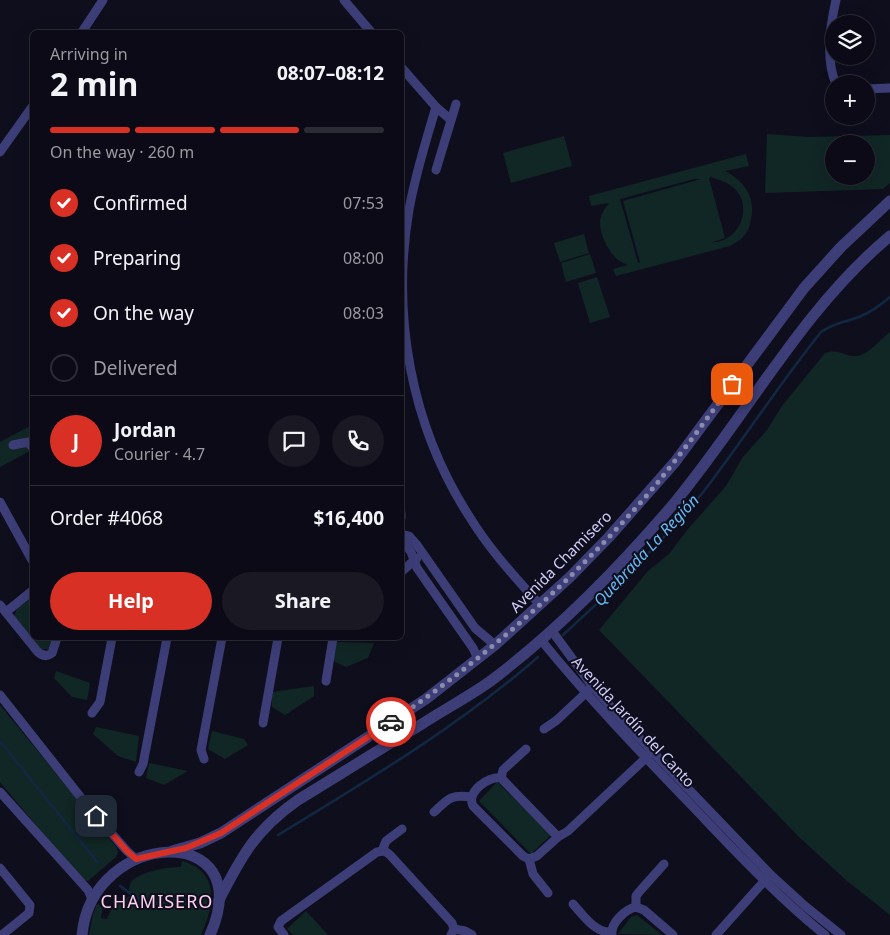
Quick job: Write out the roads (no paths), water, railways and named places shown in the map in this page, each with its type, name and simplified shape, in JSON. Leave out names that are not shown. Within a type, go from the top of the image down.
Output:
[{"type":"street","points":[[83,30],[103,0]]},
{"type":"street","points":[[344,0],[369,30]]},
{"type":"street","points":[[834,75],[830,45],[836,0]]},
{"type":"street","points":[[404,70],[450,120]]},
{"type":"street","points":[[875,89],[890,88]]},
{"type":"street","points":[[436,170],[456,104]]},
{"type":"street","points":[[404,254],[417,174],[436,107]]},
{"type":"street","points":[[0,152],[30,110]]},
{"type":"street","name":"Avenida Chamisero","points":[[81,933],[92,899],[109,877],[120,868],[136,859],[200,843],[221,833],[442,687],[495,645],[540,605],[587,560],[648,494],[688,445],[782,315],[804,288],[841,247],[890,201]]},
{"type":"street","points":[[218,902],[249,846],[275,817],[298,800],[492,680],[541,640],[610,574],[672,505],[712,455],[824,304],[863,261],[890,236]]},
{"type":"street","points":[[404,313],[410,368],[427,432],[450,485],[469,517],[491,548],[540,605]]},
{"type":"street","points":[[13,445],[28,442],[30,444]]},
{"type":"street","points":[[0,502],[30,556]]},
{"type":"street","points":[[404,535],[414,540],[475,628],[495,645]]},
{"type":"street","points":[[404,543],[417,568],[474,650],[478,659]]},
{"type":"street","points":[[404,569],[424,553]]},
{"type":"street","points":[[30,592],[3,608],[42,655],[47,656],[52,653],[55,640]]},
{"type":"street","name":"Avenida Jardín del Canto","points":[[552,630],[593,687],[649,755]]},
{"type":"street","points":[[92,713],[100,702],[112,640]]},
{"type":"street","points":[[139,772],[143,764],[167,640]]},
{"type":"street","points":[[204,760],[201,750],[222,640]]},
{"type":"street","points":[[263,723],[278,640]]},
{"type":"street","points":[[326,680],[333,640]]},
{"type":"street","name":"Avenida Jardín del Canto","points":[[541,640],[585,693],[649,755],[709,818],[764,882],[825,935]]},
{"type":"street","points":[[442,687],[443,699],[452,705]]},
{"type":"street","points":[[544,729],[557,720],[593,687]]},
{"type":"street","points":[[0,695],[86,804],[136,859]]},
{"type":"street","points":[[501,778],[503,770],[526,749]]},
{"type":"street","points":[[558,837],[501,778],[493,778],[474,791],[471,797],[473,806],[523,856],[529,859],[537,856],[558,837],[568,831],[649,755]]},
{"type":"street","points":[[0,792],[88,890],[92,899]]},
{"type":"street","points":[[434,812],[451,797],[471,797]]},
{"type":"street","name":"Avenida Jardín del Canto","points":[[709,818],[835,933]]},
{"type":"street","points":[[382,851],[386,841],[402,829]]},
{"type":"street","points":[[172,851],[192,856],[210,867],[217,880],[218,902],[210,935]]},
{"type":"street","points":[[284,935],[278,927],[282,921],[377,852],[382,851],[390,855],[452,923],[452,932],[465,930],[472,935]]},
{"type":"street","points":[[529,859],[533,874],[548,893]]},
{"type":"street","points":[[636,907],[636,896],[664,864]]},
{"type":"street","points":[[0,868],[30,905],[31,909],[29,913],[2,935]]},
{"type":"street","points":[[716,935],[771,875]]},
{"type":"street","points":[[573,904],[597,928],[604,932],[611,933],[614,924],[629,910],[636,907],[644,910],[673,935]]},
{"type":"waterway","name":"Quebrada La Región","points":[[563,635],[636,566],[688,510],[821,332],[868,313],[890,297]]},
{"type":"waterway","name":"Quebrada La Región","points":[[278,835],[379,773],[445,729],[538,657]]},
{"type":"waterway","name":"Quebrada La Región","points":[[0,741],[98,863]]},
{"type":"waterway","name":"Quebrada La Región","points":[[120,886],[145,901],[162,903],[190,894]]},
{"type":"district","name":"CHAMISERO","points":[[157,902]]}]
